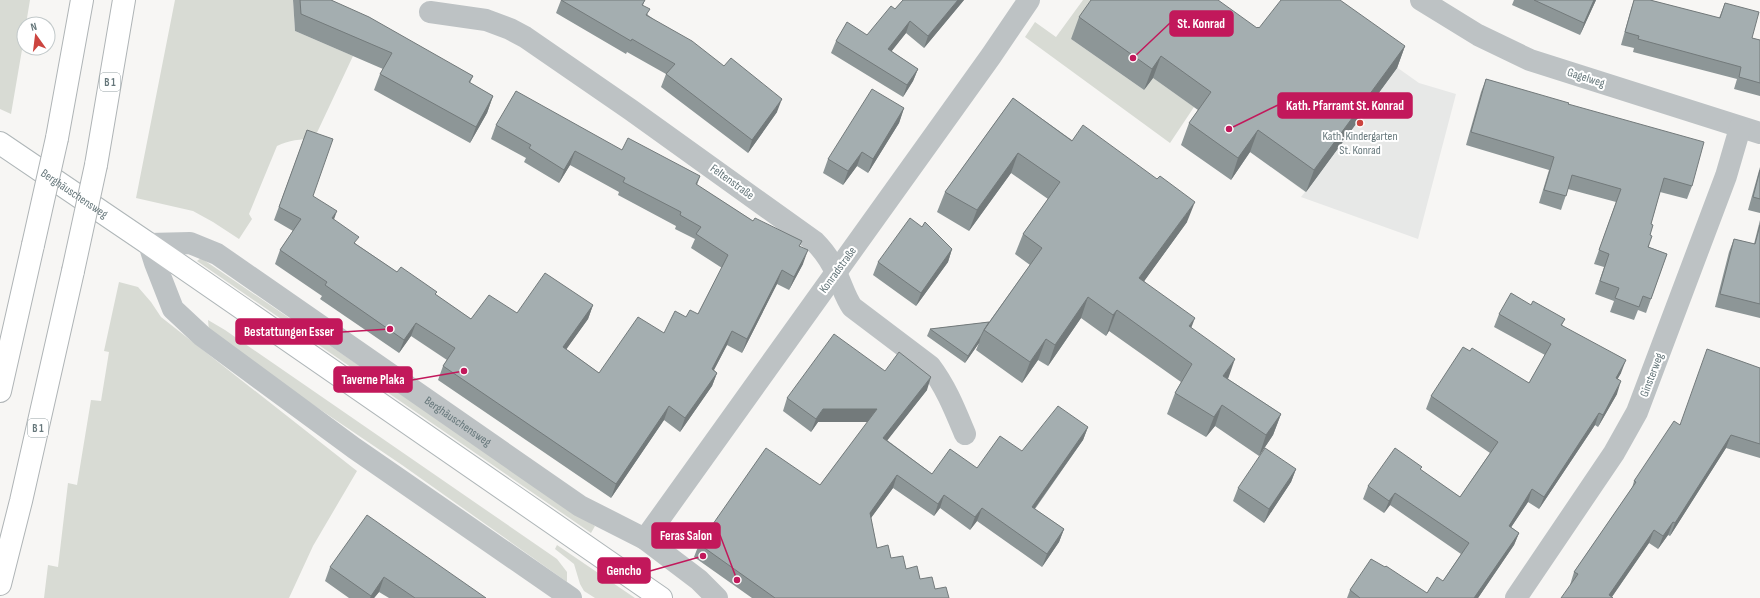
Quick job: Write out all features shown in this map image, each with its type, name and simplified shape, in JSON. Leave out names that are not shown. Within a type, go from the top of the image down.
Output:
[{"type":"main road","points":[[0,391],[57,138],[82,0]]},
{"type":"main road","name":"B 1","points":[[0,584],[23,493],[96,165],[124,0]]},
{"type":"main road","name":"Berghäuschensweg","points":[[0,143],[149,244],[661,598]]},
{"type":"street","name":"Konradstraße","points":[[645,539],[991,56],[1029,0]]},
{"type":"street","name":"Gagelweg","points":[[1421,0],[1478,35],[1530,60],[1750,131]]},
{"type":"street","name":"Feltenstraße","points":[[430,12],[486,20],[510,29],[525,37],[638,114],[815,242],[827,255],[836,272],[847,300],[852,307],[930,366],[939,378],[951,401],[965,434]]},
{"type":"street","name":"Ginsterweg","points":[[1516,598],[1614,453],[1637,412],[1726,176],[1750,131]]},
{"type":"street","name":"Berghäuschensweg","points":[[149,244],[190,243],[217,254],[580,506],[645,539],[699,580],[717,598]]},
{"type":"street","points":[[149,244],[160,278],[173,309],[202,336],[354,448],[570,598]]},
{"type":"shaded area","points":[[0,0],[30,0],[27,16],[16,16],[16,56],[21,56],[11,114],[0,109]]},
{"type":"shaded area","points":[[175,0],[293,0],[295,31],[353,56],[314,139],[295,140],[277,146],[249,214],[252,219],[239,239],[193,211],[136,198]]},
{"type":"shaded area","points":[[1083,0],[1099,0],[1071,39],[1144,90],[1153,78],[1194,107],[1170,143],[1025,37],[1035,22],[1056,37]]},
{"type":"shaded area","name":"Kath. Kindergarten St. Konrad","points":[[1302,0],[1419,83],[1456,94],[1418,239],[1301,197],[1305,192],[1250,152]]},
{"type":"shaded area","points":[[201,258],[595,526],[591,533],[197,261]]},
{"type":"shaded area","points":[[119,282],[138,287],[161,317],[357,471],[313,546],[289,598],[44,598],[48,565],[58,567],[68,483],[77,485],[91,400],[101,401],[109,352],[104,351]]},
{"type":"shaded area","points":[[208,320],[225,330],[557,559],[567,572],[567,582],[402,465],[222,343],[209,331]]},
{"type":"shaded area","points":[[557,545],[635,598],[595,598],[584,591],[580,584],[574,564],[555,549]]},
{"type":"building","points":[[300,0],[331,0],[369,17],[473,76],[469,82],[493,96],[476,127],[380,74],[392,53],[301,14]]},
{"type":"building","points":[[561,0],[645,0],[642,5],[650,9],[646,15],[692,41],[724,66],[731,58],[782,99],[752,140],[666,74],[675,64],[632,39],[631,41]]},
{"type":"building","points":[[903,0],[958,0],[928,36],[910,21],[888,49],[918,69],[907,85],[836,41],[847,22],[867,35],[891,6],[895,9]]},
{"type":"building","points":[[1091,0],[1218,0],[1259,28],[1281,0],[1340,0],[1405,46],[1314,170],[1258,130],[1238,158],[1189,123],[1211,92],[1161,56],[1152,69],[1079,17]]},
{"type":"building","points":[[1534,0],[1594,0],[1584,23]]},
{"type":"building","points":[[1634,0],[1650,0],[1720,18],[1725,3],[1759,12],[1752,38],[1760,40],[1760,83],[1739,77],[1741,67],[1638,39],[1639,36],[1625,32]]},
{"type":"building","points":[[1486,79],[1569,103],[1568,104],[1704,142],[1692,186],[1664,178],[1651,224],[1653,225],[1650,235],[1652,236],[1648,247],[1667,254],[1651,299],[1643,296],[1639,307],[1615,298],[1619,288],[1600,281],[1609,254],[1599,250],[1621,189],[1572,175],[1566,196],[1544,190],[1554,157],[1471,132]]},
{"type":"building","points":[[872,89],[904,108],[873,159],[862,152],[848,171],[828,159]]},
{"type":"building","points":[[516,91],[622,150],[628,138],[700,176],[696,184],[753,221],[755,218],[802,241],[799,246],[808,250],[794,277],[782,270],[747,339],[732,331],[712,369],[717,373],[685,418],[669,406],[616,484],[443,366],[455,348],[416,323],[404,340],[325,285],[327,282],[280,250],[301,219],[279,207],[307,130],[333,139],[313,196],[337,211],[332,218],[359,237],[354,243],[397,272],[401,267],[437,292],[435,294],[471,319],[489,295],[517,313],[545,273],[593,305],[563,347],[599,373],[638,317],[664,333],[675,311],[686,317],[690,310],[698,314],[728,255],[696,234],[701,227],[680,215],[681,212],[623,182],[625,178],[575,151],[564,170],[529,148],[531,145],[496,125]]},
{"type":"building","points":[[1013,98],[1072,141],[1083,125],[1157,179],[1160,176],[1195,202],[1139,278],[1195,318],[1189,326],[1235,359],[1223,376],[1281,414],[1266,435],[1222,405],[1214,417],[1175,393],[1192,364],[1117,310],[1113,315],[1088,297],[1055,345],[1046,339],[1030,362],[984,330],[1042,248],[1023,234],[1060,182],[1018,153],[977,210],[945,192]]},
{"type":"building","points":[[1760,170],[1760,199],[1753,197]]},
{"type":"building","points":[[910,218],[922,227],[925,222],[952,249],[921,293],[878,262]]},
{"type":"building","points":[[1760,225],[1760,304],[1720,294],[1734,239],[1755,244]]},
{"type":"building","points":[[1511,293],[1531,305],[1533,301],[1565,319],[1561,325],[1626,360],[1616,378],[1621,381],[1603,415],[1599,413],[1544,497],[1532,489],[1509,526],[1519,533],[1474,598],[1360,598],[1350,590],[1371,559],[1385,567],[1386,566],[1427,593],[1437,577],[1443,581],[1469,543],[1395,493],[1389,501],[1368,486],[1395,448],[1422,467],[1420,469],[1460,497],[1498,442],[1431,396],[1463,347],[1470,351],[1472,348],[1529,383],[1551,344],[1499,314]]},
{"type":"building","points":[[989,322],[968,356],[930,329]]},
{"type":"building","points":[[834,334],[885,371],[899,352],[931,377],[883,438],[932,474],[950,449],[977,468],[1000,436],[1022,451],[1058,406],[1088,427],[1032,507],[1064,529],[1047,554],[982,508],[975,517],[944,495],[938,504],[897,475],[870,513],[877,548],[888,545],[891,558],[903,556],[906,569],[917,566],[920,579],[932,577],[935,589],[946,587],[949,598],[775,598],[699,544],[766,448],[820,485],[877,409],[823,409],[816,419],[787,398]]},
{"type":"building","points":[[1707,349],[1760,368],[1760,444],[1731,435],[1675,523],[1673,522],[1663,536],[1654,530],[1609,595],[1613,598],[1561,598],[1578,574],[1574,572],[1636,482],[1634,481],[1674,421],[1680,425]]},
{"type":"building","points":[[1265,448],[1296,469],[1269,509],[1238,488]]},
{"type":"building","points":[[367,515],[486,598],[415,598],[384,577],[371,596],[330,567]]},
{"type":"place","name":"St. Konrad","points":[[1133,58]]},
{"type":"place","name":"Kath. Kindergarten St. Konrad","points":[[1360,123]]},
{"type":"place","name":"Kath. Pfarramt St. Konrad","points":[[1229,129]]},
{"type":"place","name":"Bestattungen Esser","points":[[390,329]]},
{"type":"place","name":"Taverne Plaka","points":[[464,371]]},
{"type":"place","name":"Gencho","points":[[703,556]]},
{"type":"place","name":"Feras Salon","points":[[737,580]]}]
